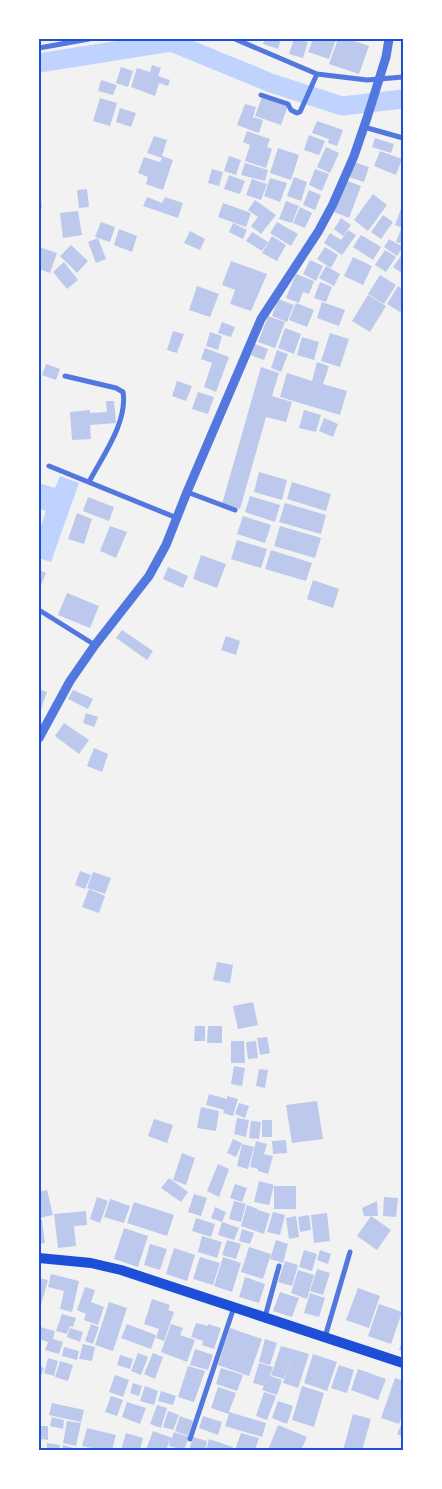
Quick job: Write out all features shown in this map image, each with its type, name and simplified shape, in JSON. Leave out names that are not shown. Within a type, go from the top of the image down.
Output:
[{"type":"main road","points":[[39,1258],[91,1263],[122,1270],[403,1364]]},
{"type":"street","points":[[39,48],[89,39]]},
{"type":"street","points":[[235,39],[317,74],[367,80],[403,77]]},
{"type":"street","points":[[39,738],[70,682],[149,576],[166,545],[261,320],[318,232],[333,204],[354,156],[366,122],[386,57],[389,39]]},
{"type":"street","points":[[261,96],[288,104],[291,110],[297,113],[300,112],[317,74]]},
{"type":"street","points":[[366,122],[403,138]]},
{"type":"street","points":[[65,376],[116,388],[123,392],[125,403],[116,432],[89,482]]},
{"type":"street","points":[[49,466],[178,518]]},
{"type":"street","points":[[187,492],[235,510]]},
{"type":"street","points":[[39,610],[96,645]]},
{"type":"street","points":[[325,1337],[350,1252]]},
{"type":"street","points":[[265,1317],[279,1266]]},
{"type":"street","points":[[190,1438],[234,1307]]},
{"type":"water","points":[[60,476],[79,483],[51,562],[39,558],[39,532],[46,511],[39,508],[39,483],[55,488]]},
{"type":"building","points":[[265,39],[281,39],[278,49],[263,44]]},
{"type":"building","points":[[294,39],[308,42],[303,58],[289,54]]},
{"type":"building","points":[[313,39],[336,39],[329,59],[308,52]]},
{"type":"building","points":[[338,39],[348,39],[369,46],[359,74],[329,64]]},
{"type":"building","points":[[152,65],[161,68],[158,76],[170,80],[168,86],[159,83],[155,96],[131,87],[137,68],[150,72]]},
{"type":"building","points":[[121,67],[133,71],[128,87],[116,83]]},
{"type":"building","points":[[101,80],[117,85],[113,95],[98,91]]},
{"type":"building","points":[[262,97],[288,106],[281,125],[255,116]]},
{"type":"building","points":[[100,98],[117,103],[110,126],[93,121]]},
{"type":"building","points":[[245,104],[256,107],[253,117],[263,120],[259,133],[237,125]]},
{"type":"building","points":[[120,108],[136,113],[131,127],[116,122]]},
{"type":"building","points":[[317,121],[343,130],[337,146],[328,143],[329,139],[312,133]]},
{"type":"building","points":[[247,131],[270,139],[267,147],[272,149],[266,168],[245,161],[250,145],[243,142]]},
{"type":"building","points":[[309,135],[325,141],[319,155],[304,150]]},
{"type":"building","points":[[154,136],[167,140],[162,156],[173,160],[163,190],[146,184],[148,177],[138,173],[144,157],[160,162],[162,158],[147,153]]},
{"type":"building","points":[[375,138],[394,144],[391,153],[372,147]]},
{"type":"building","points":[[326,147],[339,153],[330,173],[317,167]]},
{"type":"building","points":[[278,148],[299,155],[291,180],[270,173]]},
{"type":"building","points":[[380,151],[402,159],[396,175],[374,166]]},
{"type":"building","points":[[229,156],[241,160],[236,175],[224,171]]},
{"type":"building","points":[[354,162],[369,167],[364,182],[349,177]]},
{"type":"building","points":[[245,163],[268,170],[265,181],[241,175]]},
{"type":"building","points":[[212,169],[223,172],[219,186],[208,183]]},
{"type":"building","points":[[315,169],[329,174],[322,191],[309,185]]},
{"type":"building","points":[[229,175],[245,181],[240,194],[224,189]]},
{"type":"building","points":[[294,177],[307,182],[301,201],[287,196]]},
{"type":"building","points":[[270,178],[287,183],[280,202],[264,196]]},
{"type":"building","points":[[252,179],[267,184],[261,200],[246,195]]},
{"type":"building","points":[[345,180],[361,186],[349,218],[334,212]]},
{"type":"building","points":[[87,189],[89,207],[79,208],[77,190]]},
{"type":"building","points":[[309,190],[321,195],[315,210],[303,205]]},
{"type":"building","points":[[40,192],[42,208],[39,208]]},
{"type":"building","points":[[373,194],[387,205],[368,231],[354,220]]},
{"type":"building","points":[[147,197],[162,203],[165,197],[183,203],[178,218],[143,206]]},
{"type":"building","points":[[255,200],[276,215],[261,234],[251,226],[258,217],[248,210]]},
{"type":"building","points":[[286,201],[299,206],[292,223],[279,219]]},
{"type":"building","points":[[223,203],[251,213],[246,227],[218,217]]},
{"type":"building","points":[[403,203],[403,228],[395,225]]},
{"type":"building","points":[[300,207],[312,213],[305,228],[293,223]]},
{"type":"building","points":[[78,211],[82,235],[63,238],[60,213]]},
{"type":"building","points":[[383,215],[393,222],[381,239],[371,232]]},
{"type":"building","points":[[341,218],[351,225],[343,236],[334,229]]},
{"type":"building","points":[[101,222],[115,227],[110,242],[95,237]]},
{"type":"building","points":[[277,222],[298,234],[291,246],[270,233]]},
{"type":"building","points":[[233,223],[247,230],[243,239],[229,232]]},
{"type":"building","points":[[119,229],[137,236],[132,252],[114,245]]},
{"type":"building","points":[[401,229],[403,230],[403,244],[396,242]]},
{"type":"building","points":[[348,230],[356,235],[342,255],[324,243],[330,233],[341,240]]},
{"type":"building","points":[[190,231],[205,239],[200,250],[184,243]]},
{"type":"building","points":[[252,232],[268,242],[262,251],[246,241]]},
{"type":"building","points":[[361,235],[381,247],[373,260],[353,247]]},
{"type":"building","points":[[272,236],[286,245],[277,261],[262,253]]},
{"type":"building","points":[[98,238],[106,259],[96,263],[88,242]]},
{"type":"building","points":[[389,239],[403,247],[397,256],[384,247]]},
{"type":"building","points":[[71,245],[88,261],[77,273],[60,256]]},
{"type":"building","points":[[39,247],[57,253],[50,273],[39,269]]},
{"type":"building","points":[[325,247],[338,255],[331,268],[317,259]]},
{"type":"building","points":[[385,250],[396,257],[386,272],[375,265]]},
{"type":"building","points":[[401,256],[403,257],[403,274],[393,267]]},
{"type":"building","points":[[353,257],[372,266],[363,285],[344,276]]},
{"type":"building","points":[[310,260],[323,266],[316,281],[303,274]]},
{"type":"building","points":[[231,261],[267,274],[251,311],[230,304],[235,290],[222,285]]},
{"type":"building","points":[[64,262],[78,280],[67,289],[53,272]]},
{"type":"building","points":[[326,266],[340,274],[334,286],[319,278]]},
{"type":"building","points":[[296,274],[314,281],[309,294],[303,292],[299,303],[286,298]]},
{"type":"building","points":[[380,275],[396,285],[384,304],[368,294]]},
{"type":"building","points":[[320,282],[332,287],[326,302],[314,298]]},
{"type":"building","points":[[197,286],[219,294],[210,317],[189,310]]},
{"type":"building","points":[[398,286],[403,290],[403,308],[400,312],[387,304]]},
{"type":"building","points":[[368,295],[386,306],[370,332],[352,321]]},
{"type":"building","points":[[278,299],[294,305],[287,322],[272,316]]},
{"type":"building","points":[[322,302],[345,310],[339,326],[317,318]]},
{"type":"building","points":[[296,303],[314,310],[307,327],[289,320]]},
{"type":"building","points":[[268,316],[285,322],[275,348],[258,342]]},
{"type":"building","points":[[222,322],[235,327],[231,337],[218,333]]},
{"type":"building","points":[[285,328],[301,334],[294,354],[278,348]]},
{"type":"building","points":[[173,331],[184,334],[177,353],[167,350]]},
{"type":"building","points":[[210,332],[222,336],[218,350],[206,346]]},
{"type":"building","points":[[330,333],[349,339],[340,367],[321,361]]},
{"type":"building","points":[[302,337],[319,342],[314,360],[297,355]]},
{"type":"building","points":[[255,344],[268,349],[264,360],[251,355]]},
{"type":"building","points":[[205,348],[229,357],[216,392],[204,387],[212,363],[201,359]]},
{"type":"building","points":[[277,350],[288,354],[281,372],[271,368]]},
{"type":"building","points":[[317,362],[329,366],[323,384],[347,391],[340,415],[280,397],[287,373],[312,381]]},
{"type":"building","points":[[46,364],[60,369],[56,380],[42,375]]},
{"type":"building","points":[[261,367],[279,373],[272,396],[292,402],[286,422],[266,417],[240,509],[222,504]]},
{"type":"building","points":[[177,381],[192,386],[186,401],[172,396]]},
{"type":"building","points":[[198,392],[214,397],[208,414],[192,409]]},
{"type":"building","points":[[106,401],[114,401],[116,423],[90,425],[91,439],[72,440],[70,412],[90,410],[90,413],[107,412]]},
{"type":"building","points":[[304,410],[321,415],[316,432],[299,428]]},
{"type":"building","points":[[324,418],[338,424],[333,437],[319,431]]},
{"type":"building","points":[[259,472],[287,480],[282,500],[254,492]]},
{"type":"building","points":[[292,482],[331,494],[326,511],[287,499]]},
{"type":"building","points":[[250,496],[280,505],[275,522],[245,512]]},
{"type":"building","points":[[88,497],[114,507],[109,521],[83,511]]},
{"type":"building","points":[[285,503],[326,515],[321,534],[279,522]]},
{"type":"building","points":[[77,513],[92,519],[84,544],[68,539]]},
{"type":"building","points":[[243,516],[271,525],[265,543],[237,534]]},
{"type":"building","points":[[110,526],[127,532],[116,558],[100,551]]},
{"type":"building","points":[[280,526],[321,538],[315,558],[274,546]]},
{"type":"building","points":[[237,540],[267,549],[261,568],[231,559]]},
{"type":"building","points":[[271,550],[312,563],[306,581],[265,569]]},
{"type":"building","points":[[201,555],[226,564],[217,588],[193,579]]},
{"type":"building","points":[[168,567],[188,576],[183,588],[163,579]]},
{"type":"building","points":[[39,570],[46,573],[39,590]]},
{"type":"building","points":[[313,580],[339,589],[333,608],[307,599]]},
{"type":"building","points":[[67,593],[99,606],[90,628],[58,615]]},
{"type":"building","points":[[122,630],[153,651],[147,660],[116,638]]},
{"type":"building","points":[[226,636],[240,641],[236,655],[221,650]]},
{"type":"building","points":[[39,689],[47,692],[41,709],[39,708]]},
{"type":"building","points":[[73,690],[93,699],[88,709],[68,699]]},
{"type":"building","points":[[86,713],[98,717],[94,727],[83,723]]},
{"type":"building","points":[[64,723],[89,740],[79,754],[55,736]]},
{"type":"building","points":[[94,748],[108,754],[102,772],[87,766]]},
{"type":"building","points":[[80,871],[91,875],[85,889],[75,885]]},
{"type":"building","points":[[93,872],[111,878],[105,894],[87,888]]},
{"type":"building","points":[[89,889],[105,896],[99,913],[82,907]]},
{"type":"building","points":[[217,962],[233,965],[230,983],[213,980]]},
{"type":"building","points":[[253,1002],[258,1025],[238,1029],[233,1006]]},
{"type":"building","points":[[195,1026],[205,1026],[205,1041],[194,1041]]},
{"type":"building","points":[[208,1026],[222,1026],[222,1043],[207,1043]]},
{"type":"building","points":[[267,1037],[270,1053],[260,1055],[257,1038]]},
{"type":"building","points":[[231,1041],[244,1041],[245,1063],[231,1063]]},
{"type":"building","points":[[256,1041],[258,1058],[248,1059],[246,1042]]},
{"type":"building","points":[[234,1066],[245,1068],[242,1086],[231,1084]]},
{"type":"building","points":[[259,1069],[268,1070],[265,1088],[256,1086]]},
{"type":"building","points":[[209,1094],[227,1099],[227,1096],[238,1099],[233,1116],[223,1113],[224,1110],[206,1105]]},
{"type":"building","points":[[317,1101],[323,1139],[292,1143],[286,1105]]},
{"type":"building","points":[[239,1103],[249,1106],[245,1118],[235,1114]]},
{"type":"building","points":[[201,1107],[219,1111],[216,1131],[197,1128]]},
{"type":"building","points":[[237,1118],[249,1120],[246,1137],[234,1134]]},
{"type":"building","points":[[154,1119],[173,1125],[167,1143],[148,1136]]},
{"type":"building","points":[[262,1120],[272,1120],[272,1137],[262,1137]]},
{"type":"building","points":[[251,1121],[261,1122],[259,1139],[249,1138]]},
{"type":"building","points":[[233,1139],[242,1143],[236,1157],[227,1153]]},
{"type":"building","points":[[286,1140],[287,1153],[273,1154],[272,1141]]},
{"type":"building","points":[[256,1141],[267,1144],[264,1154],[273,1156],[268,1174],[250,1167]]},
{"type":"building","points":[[242,1144],[254,1147],[248,1169],[237,1166]]},
{"type":"building","points":[[182,1153],[195,1158],[186,1185],[173,1180]]},
{"type":"building","points":[[218,1164],[229,1169],[219,1197],[207,1191]]},
{"type":"building","points":[[169,1178],[188,1192],[181,1202],[161,1188]]},
{"type":"building","points":[[259,1181],[274,1185],[269,1205],[254,1202]]},
{"type":"building","points":[[235,1184],[247,1188],[242,1202],[230,1198]]},
{"type":"building","points":[[274,1186],[296,1186],[296,1209],[274,1209]]},
{"type":"building","points":[[47,1190],[53,1215],[39,1218],[39,1192]]},
{"type":"building","points":[[194,1194],[207,1198],[201,1216],[188,1212]]},
{"type":"building","points":[[97,1197],[108,1201],[100,1223],[90,1219]]},
{"type":"building","points":[[384,1197],[398,1198],[396,1217],[383,1216]]},
{"type":"building","points":[[110,1199],[130,1206],[124,1223],[104,1217]]},
{"type":"building","points":[[234,1201],[246,1204],[241,1222],[229,1219]]},
{"type":"building","points":[[377,1201],[378,1216],[364,1216],[362,1208]]},
{"type":"building","points":[[134,1202],[174,1215],[167,1236],[127,1223]]},
{"type":"building","points":[[247,1205],[258,1209],[254,1223],[258,1210],[270,1214],[264,1234],[241,1226]]},
{"type":"building","points":[[215,1207],[226,1212],[222,1222],[211,1218]]},
{"type":"building","points":[[86,1211],[87,1225],[74,1226],[76,1246],[58,1248],[54,1214]]},
{"type":"building","points":[[273,1212],[285,1215],[280,1235],[267,1232]]},
{"type":"building","points":[[327,1213],[330,1241],[314,1243],[311,1215]]},
{"type":"building","points":[[309,1215],[311,1230],[300,1232],[298,1217]]},
{"type":"building","points":[[296,1216],[299,1237],[289,1239],[286,1218]]},
{"type":"building","points":[[371,1216],[391,1230],[377,1250],[357,1236]]},
{"type":"building","points":[[196,1218],[215,1224],[211,1237],[192,1231]]},
{"type":"building","points":[[39,1220],[42,1220],[45,1243],[39,1244]]},
{"type":"building","points":[[222,1222],[239,1228],[234,1240],[218,1235]]},
{"type":"building","points":[[124,1228],[148,1236],[138,1267],[114,1259]]},
{"type":"building","points":[[242,1229],[254,1233],[250,1244],[239,1241]]},
{"type":"building","points":[[202,1236],[222,1242],[217,1258],[198,1252]]},
{"type":"building","points":[[227,1240],[241,1244],[236,1259],[222,1255]]},
{"type":"building","points":[[276,1240],[288,1244],[283,1263],[270,1259]]},
{"type":"building","points":[[150,1244],[167,1249],[160,1270],[144,1265]]},
{"type":"building","points":[[249,1247],[271,1254],[263,1279],[241,1272]]},
{"type":"building","points":[[174,1248],[195,1255],[187,1281],[166,1274]]},
{"type":"building","points":[[304,1250],[317,1254],[312,1271],[299,1267]]},
{"type":"building","points":[[320,1250],[331,1254],[328,1264],[317,1260]]},
{"type":"building","points":[[200,1257],[220,1263],[213,1285],[193,1279]]},
{"type":"building","points":[[223,1257],[241,1263],[232,1292],[214,1286]]},
{"type":"building","points":[[285,1261],[298,1265],[292,1286],[278,1282]]},
{"type":"building","points":[[317,1269],[330,1273],[323,1295],[310,1291]]},
{"type":"building","points":[[298,1270],[314,1275],[307,1299],[291,1293]]},
{"type":"building","points":[[51,1274],[79,1281],[72,1312],[60,1309],[64,1291],[48,1287]]},
{"type":"building","points":[[245,1277],[265,1284],[259,1303],[239,1297]]},
{"type":"building","points":[[39,1278],[48,1280],[39,1312]]},
{"type":"building","points":[[85,1287],[95,1290],[91,1302],[104,1307],[98,1325],[84,1320],[86,1314],[77,1310]]},
{"type":"building","points":[[358,1288],[380,1296],[369,1328],[346,1320]]},
{"type":"building","points":[[280,1292],[299,1298],[292,1317],[273,1311]]},
{"type":"building","points":[[310,1293],[325,1298],[319,1317],[304,1313]]},
{"type":"building","points":[[152,1299],[170,1305],[168,1310],[174,1312],[164,1341],[156,1338],[159,1329],[144,1324]]},
{"type":"building","points":[[109,1302],[127,1308],[113,1351],[95,1345]]},
{"type":"building","points":[[379,1304],[402,1312],[391,1344],[368,1336]]},
{"type":"building","points":[[62,1314],[76,1318],[73,1327],[70,1326],[67,1334],[56,1331]]},
{"type":"building","points":[[196,1323],[221,1328],[214,1349],[202,1345],[203,1341],[191,1337]]},
{"type":"building","points":[[91,1324],[99,1327],[93,1344],[85,1341]]},
{"type":"building","points":[[127,1324],[156,1335],[151,1349],[121,1338]]},
{"type":"building","points":[[171,1324],[183,1328],[180,1335],[195,1340],[187,1362],[161,1352]]},
{"type":"building","points":[[40,1327],[55,1331],[53,1339],[63,1342],[59,1354],[45,1350],[48,1342],[39,1339]]},
{"type":"building","points":[[70,1328],[83,1332],[80,1342],[67,1337]]},
{"type":"building","points":[[230,1328],[262,1339],[249,1376],[218,1365]]},
{"type":"building","points":[[265,1339],[277,1343],[270,1365],[259,1362]]},
{"type":"building","points":[[403,1339],[403,1351],[399,1350]]},
{"type":"building","points":[[83,1344],[95,1347],[92,1361],[79,1359]]},
{"type":"building","points":[[281,1346],[309,1354],[298,1388],[283,1383],[293,1354],[284,1379],[271,1375]]},
{"type":"building","points":[[64,1347],[79,1351],[77,1360],[62,1356]]},
{"type":"building","points":[[195,1349],[213,1355],[208,1370],[190,1365]]},
{"type":"building","points":[[138,1353],[148,1357],[141,1375],[131,1371]]},
{"type":"building","points":[[153,1353],[163,1357],[155,1379],[144,1374]]},
{"type":"building","points":[[313,1354],[337,1362],[327,1391],[304,1383]]},
{"type":"building","points":[[120,1355],[133,1359],[130,1369],[117,1365]]},
{"type":"building","points":[[48,1358],[58,1361],[54,1376],[44,1373]]},
{"type":"building","points":[[60,1361],[73,1365],[68,1381],[55,1377]]},
{"type":"building","points":[[259,1363],[273,1367],[270,1376],[282,1380],[277,1395],[262,1390],[264,1386],[253,1383]]},
{"type":"building","points":[[339,1365],[354,1370],[347,1393],[331,1388]]},
{"type":"building","points":[[39,1366],[44,1368],[39,1381]]},
{"type":"building","points":[[188,1366],[205,1371],[194,1402],[178,1397]]},
{"type":"building","points":[[221,1368],[243,1375],[237,1391],[216,1384]]},
{"type":"building","points":[[358,1369],[386,1379],[378,1400],[351,1390]]},
{"type":"building","points":[[115,1375],[129,1380],[123,1397],[109,1392]]},
{"type":"building","points":[[395,1378],[403,1381],[403,1412],[399,1424],[381,1418]]},
{"type":"building","points":[[133,1383],[142,1386],[139,1396],[130,1393]]},
{"type":"building","points":[[145,1386],[158,1391],[154,1405],[140,1401]]},
{"type":"building","points":[[302,1386],[324,1393],[314,1427],[292,1420]]},
{"type":"building","points":[[218,1387],[236,1393],[229,1412],[266,1423],[262,1437],[225,1426],[229,1414],[211,1408]]},
{"type":"building","points":[[161,1391],[176,1396],[173,1405],[158,1401]]},
{"type":"building","points":[[264,1392],[276,1396],[267,1420],[256,1416]]},
{"type":"building","points":[[111,1396],[123,1400],[117,1416],[105,1412]]},
{"type":"building","points":[[278,1401],[293,1406],[287,1424],[272,1418]]},
{"type":"building","points":[[127,1402],[146,1408],[140,1424],[122,1417]]},
{"type":"building","points":[[52,1403],[84,1410],[81,1422],[49,1415]]},
{"type":"building","points":[[157,1405],[167,1408],[161,1428],[150,1424]]},
{"type":"building","points":[[168,1411],[179,1415],[173,1430],[163,1427]]},
{"type":"building","points":[[353,1414],[371,1419],[362,1450],[343,1450]]},
{"type":"building","points":[[180,1416],[193,1421],[188,1436],[175,1431]]},
{"type":"building","points":[[203,1416],[222,1422],[218,1435],[199,1428]]},
{"type":"building","points":[[52,1417],[64,1420],[63,1429],[50,1426]]},
{"type":"building","points":[[67,1421],[81,1423],[76,1446],[63,1443]]},
{"type":"building","points":[[403,1421],[403,1437],[397,1434]]},
{"type":"building","points":[[278,1425],[307,1437],[301,1450],[268,1450]]},
{"type":"building","points":[[40,1426],[48,1426],[48,1440],[40,1439]]},
{"type":"building","points":[[87,1428],[116,1435],[112,1450],[82,1446]]},
{"type":"building","points":[[153,1431],[172,1438],[174,1432],[189,1437],[184,1450],[169,1446],[170,1440],[166,1450],[146,1450]]},
{"type":"building","points":[[126,1433],[143,1438],[140,1450],[121,1450]]},
{"type":"building","points":[[241,1433],[259,1438],[255,1450],[235,1450]]},
{"type":"building","points":[[193,1437],[207,1441],[205,1450],[189,1450]]},
{"type":"building","points":[[209,1439],[233,1447],[232,1450],[206,1450]]},
{"type":"building","points":[[47,1443],[60,1445],[59,1450],[47,1450]]},
{"type":"building","points":[[63,1445],[77,1449],[77,1450],[62,1450]]},
{"type":"waterway","points":[[39,63],[171,42],[271,83],[342,106],[403,99]]}]
